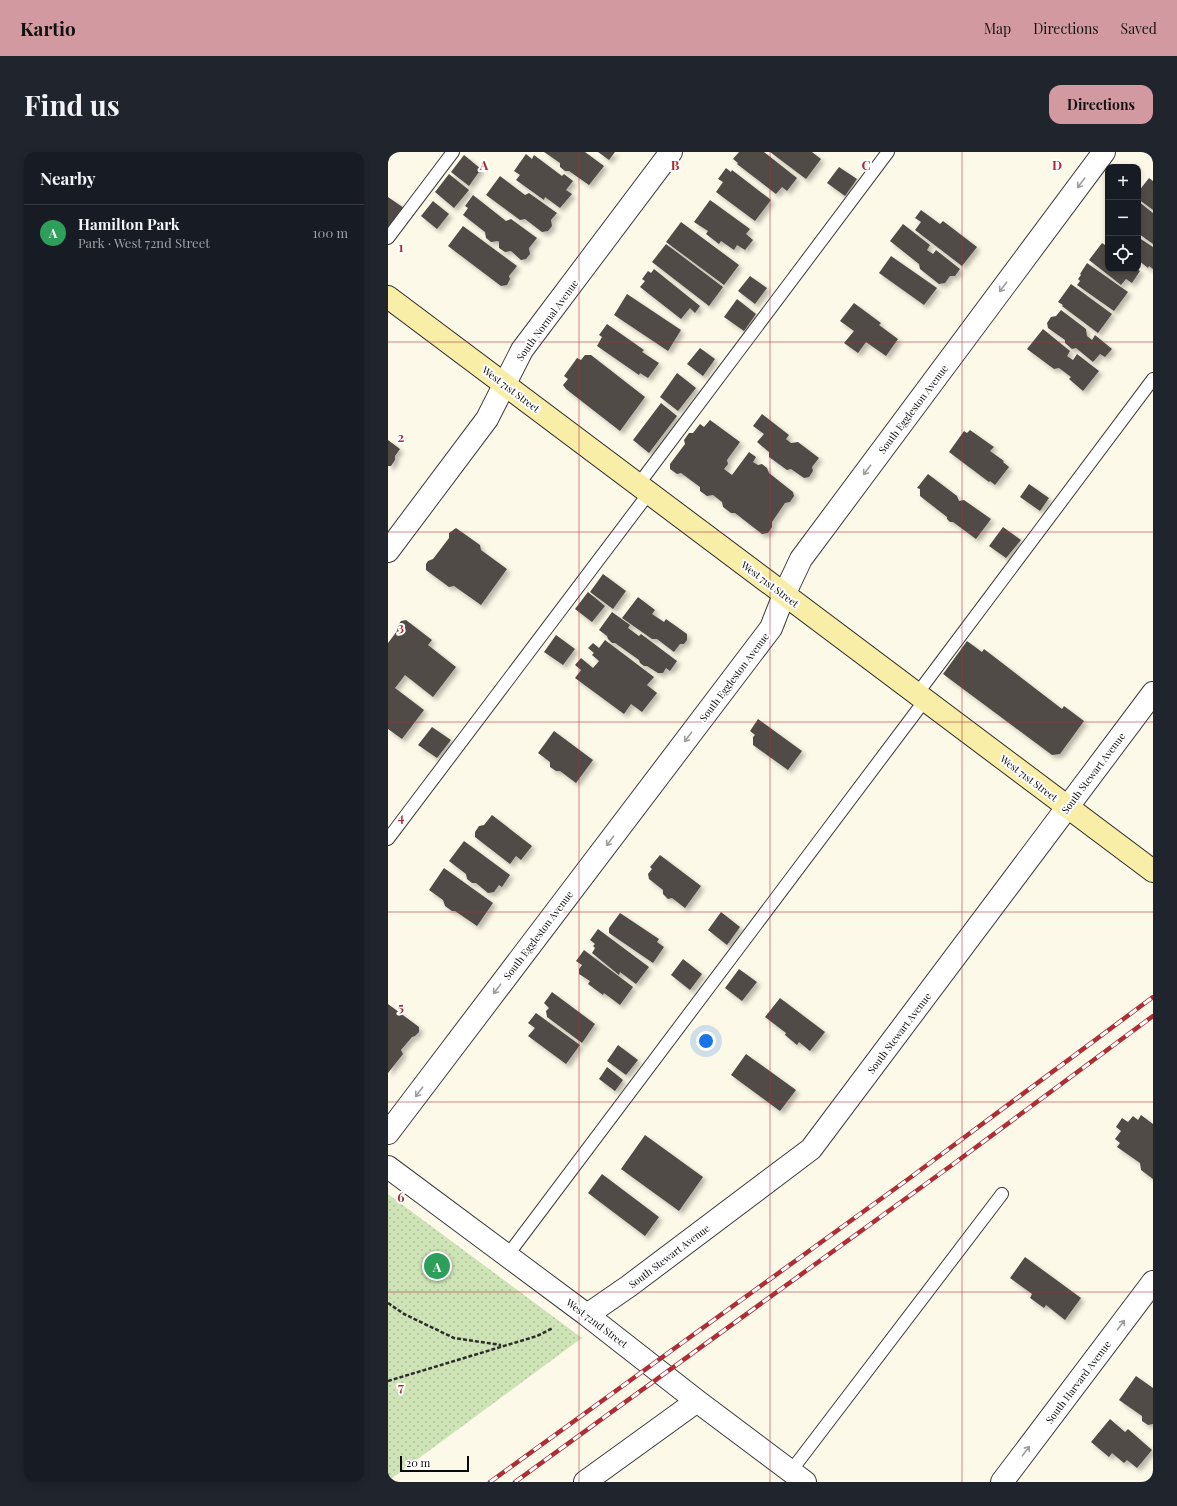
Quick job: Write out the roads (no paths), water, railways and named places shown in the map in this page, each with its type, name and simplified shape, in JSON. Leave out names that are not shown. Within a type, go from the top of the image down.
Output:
[{"type":"main road","name":"West 71st Street","points":[[388,297],[1153,871]]},
{"type":"street","name":"South Normal Avenue","points":[[388,550],[487,419],[522,350],[671,152]]},
{"type":"street","name":"South Eggleston Avenue","points":[[388,1133],[771,628],[784,595],[801,559],[1104,152]]},
{"type":"street","name":"South Stewart Avenue","points":[[587,1315],[629,1286],[811,1149],[1153,693]]},
{"type":"street","name":"West 72nd Street","points":[[388,1167],[587,1315],[697,1401],[798,1477]]},
{"type":"street","name":"South Harvard Avenue","points":[[1002,1482],[1153,1282]]},
{"type":"street","points":[[585,1482],[697,1401]]},
{"type":"lane","points":[[388,238],[453,152]]},
{"type":"lane","points":[[388,839],[888,152]]},
{"type":"lane","points":[[507,1256],[921,697],[1153,379]]},
{"type":"lane","points":[[798,1477],[1002,1194]]},
{"type":"railway","points":[[490,1482],[907,1180],[1153,997]]},
{"type":"railway","points":[[515,1482],[952,1165],[1153,1016]]},
{"type":"place","name":"Hamilton Park","points":[[437,1266]]}]
